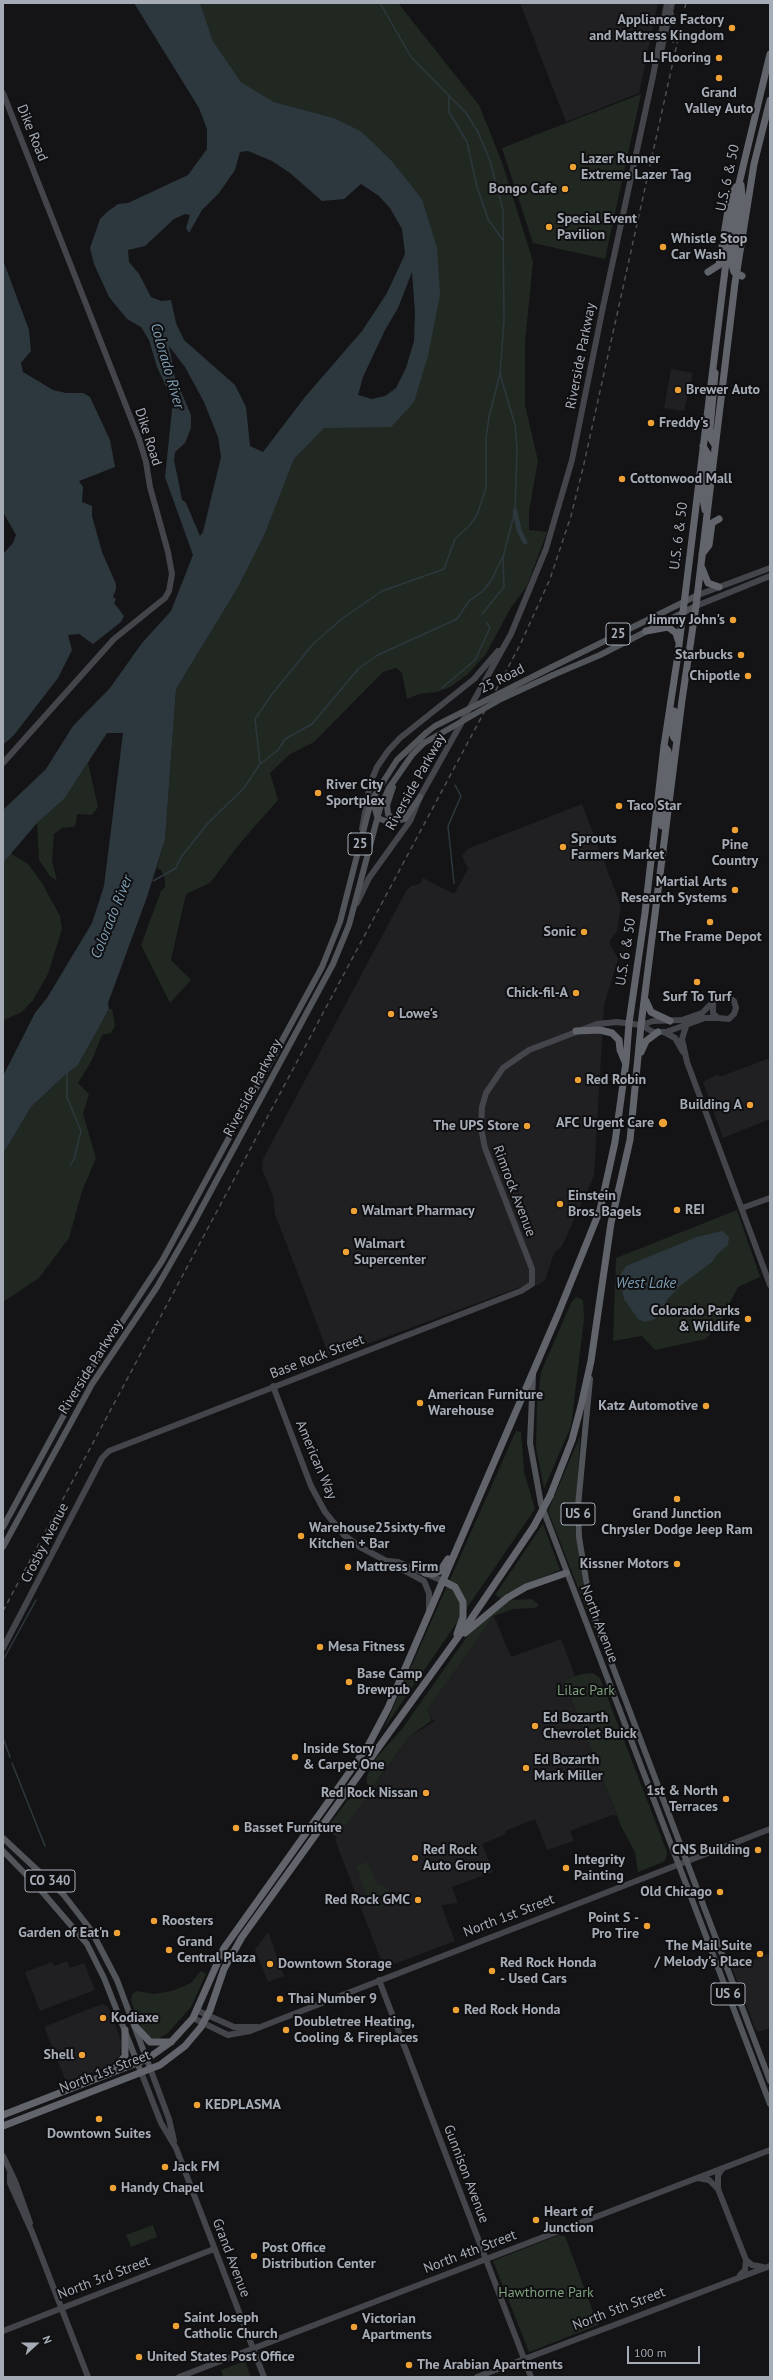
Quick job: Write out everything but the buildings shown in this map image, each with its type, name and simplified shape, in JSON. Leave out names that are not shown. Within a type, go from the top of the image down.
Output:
[{"type":"highway","name":"U.S. 6 & 50","points":[[196,2010],[217,1962],[232,1935],[369,1744],[388,1708],[534,1369],[600,1210],[610,1169],[626,1062],[629,1024],[645,913],[664,746],[677,661],[726,262],[740,178],[770,54]]},
{"type":"highway","name":"U.S. 6 & 50","points":[[452,1645],[534,1526],[550,1496],[572,1440],[591,1361],[609,1239],[630,1140],[641,1025],[677,740],[698,596],[715,445],[738,274],[755,159],[770,100]]},
{"type":"highway","points":[[708,272],[719,265],[730,198],[740,178]]},
{"type":"highway","points":[[738,274],[732,265],[742,196],[740,178]]},
{"type":"highway","points":[[714,355],[716,382],[710,429],[711,439],[715,445]]},
{"type":"highway","points":[[703,446],[708,454],[703,498],[706,520]]},
{"type":"highway","points":[[719,587],[706,580],[702,557],[709,545],[712,522],[720,519]]},
{"type":"highway","points":[[646,631],[665,627],[674,630],[678,641],[677,661]]},
{"type":"highway","points":[[673,686],[675,699],[672,734],[677,740]]},
{"type":"highway","points":[[664,746],[668,751],[669,762],[663,809],[664,846]]},
{"type":"highway","points":[[645,997],[651,1012],[670,1021]]},
{"type":"highway","points":[[576,1031],[600,1030],[612,1033],[619,1040],[620,1050],[626,1062]]},
{"type":"highway","points":[[638,1054],[642,1051],[646,1041],[661,1032]]},
{"type":"highway","points":[[425,1573],[433,1574],[443,1569],[462,1524],[473,1512]]},
{"type":"highway","points":[[207,2016],[224,1970],[242,1937],[452,1645],[481,1618],[507,1598],[526,1587],[566,1573]]},
{"type":"highway","points":[[443,1581],[455,1587],[463,1602],[461,1623],[452,1645]]},
{"type":"highway","name":"North 1st Street","points":[[3,2115],[147,2059],[171,2042],[193,2018],[196,2010]]},
{"type":"highway","name":"North 1st Street","points":[[3,2126],[167,2061],[185,2046],[207,2016]]},
{"type":"highway","points":[[135,2026],[150,2042],[171,2042]]},
{"type":"highway","points":[[109,2074],[125,2056],[125,2030]]},
{"type":"main road","name":"25 Road","points":[[344,907],[371,801],[397,760],[426,733],[552,666],[684,601],[698,596]]},
{"type":"main road","name":"25 Road","points":[[352,912],[377,816],[384,798],[398,775],[424,742],[501,699],[600,654],[696,606]]},
{"type":"main road","points":[[395,822],[388,814],[387,805],[398,775]]},
{"type":"main road","points":[[382,783],[374,805],[377,816],[384,821],[395,822],[405,819],[420,797]]},
{"type":"main road","name":"Riverside Parkway","points":[[3,1527],[78,1389],[162,1261],[326,958],[344,907]]},
{"type":"main road","name":"Riverside Parkway","points":[[3,1547],[88,1390],[153,1292],[186,1238],[333,964],[345,937],[352,912]]},
{"type":"main road","points":[[288,1029],[296,1033]]},
{"type":"main road","name":"North Avenue","points":[[591,1361],[578,1506],[583,1566],[597,1625],[770,2081]]},
{"type":"main road","name":"North Avenue","points":[[534,1369],[530,1424],[533,1466],[541,1504],[566,1573],[770,2104]]},
{"type":"main road","name":"CO 340","points":[[3,1838],[63,1894],[91,1930],[108,1961],[135,2026],[150,2068]]},
{"type":"main road","name":"Grand Avenue","points":[[3,1852],[38,1887],[81,1937],[99,1966],[141,2072]]},
{"type":"main road","points":[[696,1909],[701,1914],[710,1938],[717,1940]]},
{"type":"main road","points":[[709,1943],[715,1947],[724,1969],[730,1976]]},
{"type":"main road","points":[[731,2003],[740,2015],[748,2035],[755,2041]]},
{"type":"main road","points":[[747,2044],[754,2048],[762,2071],[770,2081]]},
{"type":"street","name":"Riverside Parkway","points":[[352,912],[369,878],[410,822],[420,797],[511,634],[546,549],[566,487],[653,76],[667,3]]},
{"type":"street","name":"Riverside Parkway","points":[[653,76],[672,3]]},
{"type":"street","name":"Dike Road","points":[[3,93],[139,439],[146,462],[150,487],[168,552],[172,574],[169,591],[165,598],[114,640],[3,763]]},
{"type":"street","name":"25 Road","points":[[698,596],[770,568]]},
{"type":"street","name":"25 Road","points":[[696,606],[770,576]]},
{"type":"street","name":"Riverside Parkway","points":[[359,847],[368,792],[377,766],[400,738],[474,679],[511,634]]},
{"type":"street","points":[[725,996],[731,998],[735,1004],[736,1011],[732,1017],[725,1020],[710,1017],[686,1026],[661,1032],[653,1032],[641,1025],[653,1021],[670,1021],[702,1013],[719,997],[725,996]]},
{"type":"street","points":[[713,1003],[713,1013],[718,1018]]},
{"type":"street","name":"Rimrock Avenue","points":[[532,1284],[532,1269],[485,1148],[481,1128],[482,1108],[492,1081],[516,1057],[576,1031],[604,1022],[641,1025]]},
{"type":"street","points":[[686,1026],[682,1039],[687,1062]]},
{"type":"street","points":[[661,1032],[675,1038],[687,1062],[770,1285]]},
{"type":"street","points":[[742,1208],[770,1198]]},
{"type":"street","name":"Base Rock Street","points":[[109,1451],[273,1386],[521,1291],[532,1284]]},
{"type":"street","name":"American Way","points":[[273,1386],[311,1486],[321,1505],[348,1538],[368,1552],[424,1580],[429,1593],[429,1615]]},
{"type":"street","name":"Crosby Avenue","points":[[3,1648],[102,1458],[109,1451]]},
{"type":"street","name":"American Way","points":[[388,1561],[395,1561],[443,1581]]},
{"type":"street","name":"North 1st Street","points":[[193,2018],[228,2035],[242,2034],[770,1829]]},
{"type":"street","name":"Gunnison Avenue","points":[[379,1980],[531,2377]]},
{"type":"street","name":"North 1st Street","points":[[196,2010],[234,2027],[257,2027]]},
{"type":"street","name":"Grand Avenue","points":[[150,2068],[169,2119],[176,2148],[264,2377]]},
{"type":"street","name":"Grand Avenue","points":[[141,2072],[161,2123],[176,2148]]},
{"type":"street","name":"North 4th Street","points":[[179,2377],[770,2150]]},
{"type":"street","points":[[3,2156],[10,2174],[10,2183],[32,2232],[60,2308],[88,2377]]},
{"type":"street","points":[[723,2168],[718,2175],[718,2189],[746,2260],[745,2270],[737,2277]]},
{"type":"street","points":[[696,2178],[709,2180],[718,2189]]},
{"type":"street","name":"North 3rd Street","points":[[3,2331],[214,2249]]},
{"type":"street","points":[[746,2260],[752,2265],[768,2266]]},
{"type":"street","name":"North 5th Street","points":[[478,2377],[768,2266]]},
{"type":"shaded area","points":[[520,3],[658,3],[639,93],[566,122]]},
{"type":"shaded area","name":"Brewer Auto","points":[[671,369],[693,373],[684,411],[664,408]]},
{"type":"shaded area","points":[[582,804],[621,906],[617,931],[609,942],[618,959],[604,1005],[594,1176],[562,1246],[554,1253],[545,1280],[538,1285],[523,1286],[330,1358],[275,1214],[273,1196],[262,1169],[263,1159],[406,891],[411,886],[420,884],[423,878],[454,894],[468,869],[462,856],[467,849]]},
{"type":"shaded area","points":[[770,1058],[770,1119],[723,1138],[703,1082],[718,1074],[719,1077]]},
{"type":"shaded area","points":[[494,1616],[511,1657],[561,1639],[575,1676],[564,1680],[617,1816],[612,1815],[570,1831],[574,1841],[547,1850],[535,1819],[505,1831],[506,1834],[482,1844],[493,1872],[452,1887],[458,1903],[441,1905],[455,1941],[384,1968],[335,1840],[409,1737],[435,1721],[431,1719],[428,1709]]},
{"type":"shaded area","name":"Downtown Storage","points":[[268,1932],[284,1976],[268,1982],[255,1950]]},
{"type":"shaded area","points":[[770,1953],[770,2028],[759,2032],[755,2028],[732,1968]]},
{"type":"shaded area","points":[[67,1961],[70,1968],[84,1963],[95,1990],[40,2011],[25,1972],[52,1962],[54,1966]]},
{"type":"shaded area","points":[[102,2004],[108,2007],[119,2035],[121,2043],[120,2055],[110,2066],[70,2081],[65,2079],[45,2029],[46,2026]]},
{"type":"green space","points":[[200,3],[398,3],[479,105],[503,165],[533,262],[525,343],[525,405],[538,461],[529,511],[529,530],[547,532],[527,586],[510,609],[486,654],[467,675],[450,687],[437,692],[419,694],[407,699],[402,673],[396,668],[383,672],[314,742],[290,754],[270,773],[278,800],[241,842],[210,883],[186,894],[171,960],[191,980],[170,1003],[141,945],[161,891],[165,887],[165,879],[161,870],[157,868],[165,840],[176,689],[237,589],[264,536],[294,459],[324,427],[414,402],[422,199],[391,160],[361,131],[334,118],[274,102],[241,82],[213,41]]},
{"type":"green space","points":[[641,94],[605,259],[533,243],[502,148]]},
{"type":"green space","points":[[88,763],[98,807],[92,815],[77,814],[76,824],[73,827],[62,828],[54,834],[52,861],[57,881],[50,876],[39,860],[37,823],[65,798]]},
{"type":"green space","points":[[10,853],[28,864],[42,883],[60,916],[62,929],[48,974],[33,1000],[22,1012],[4,1020],[3,863]]},
{"type":"green space","points":[[109,1009],[112,1009],[115,1026],[111,1033],[102,1035],[92,1060],[78,1083],[89,1094],[83,1114],[96,1158],[82,1191],[69,1238],[39,1278],[3,1302],[3,1154],[31,1107],[78,1065]]},
{"type":"green space","points":[[737,1210],[760,1277],[738,1287],[719,1324],[706,1339],[655,1350],[642,1336],[613,1341],[616,1258]]},
{"type":"green space","points":[[576,1297],[583,1300],[584,1319],[571,1426],[544,1489],[536,1448],[537,1406],[541,1372],[571,1303]]},
{"type":"green space","points":[[516,1431],[521,1432],[524,1472],[535,1509],[383,1730]]},
{"type":"green space","points":[[580,1436],[575,1529],[584,1589],[599,1641],[548,1511]]},
{"type":"green space","points":[[543,1524],[560,1570],[523,1585],[501,1598],[495,1595]]},
{"type":"green space","points":[[532,1599],[539,1605],[535,1608],[513,1609],[494,1616],[428,1709],[431,1721],[409,1737],[374,1785],[370,1788],[367,1783],[367,1776],[376,1758],[402,1729],[466,1638],[475,1628],[508,1600]]},
{"type":"green space","name":"Lilac Park","points":[[593,1673],[600,1678],[667,1852],[666,1859],[663,1862],[638,1872],[635,1852],[622,1828],[564,1680],[582,1674]]},
{"type":"green space","points":[[359,1794],[365,1799],[337,1837],[326,1829],[347,1801]]},
{"type":"green space","points":[[367,1862],[377,1884],[387,1888],[389,1893],[369,1899],[356,1866]]},
{"type":"green space","points":[[397,1895],[399,1901],[375,1909],[375,1904]]},
{"type":"green space","points":[[201,1971],[206,1974],[191,2007],[168,2033],[158,2039],[148,2037],[142,2029],[131,2001],[132,1994],[137,1991],[154,1994],[172,1991],[191,1983]]},
{"type":"green space","points":[[153,2225],[157,2237],[131,2247],[126,2235]]},
{"type":"green space","name":"Hawthorne Park","points":[[559,2235],[565,2236],[598,2325],[529,2352],[493,2261]]},
{"type":"green space","points":[[245,2361],[251,2377],[223,2377],[221,2370]]},
{"type":"water","points":[[134,3],[200,3],[213,41],[241,82],[274,102],[334,118],[361,131],[391,160],[422,199],[437,248],[440,295],[428,356],[414,402],[391,427],[324,428],[294,459],[264,536],[237,589],[176,689],[165,840],[147,897],[108,1003],[109,1009],[78,1065],[31,1107],[3,1154],[3,1076],[35,1013],[47,998],[92,923],[104,886],[123,733],[107,733],[65,798],[37,823],[3,863],[3,810],[46,769],[73,726],[110,688],[142,643],[171,611],[193,555],[165,477],[173,401],[157,367],[149,340],[141,327],[127,319],[109,297],[94,264],[90,248],[100,219],[107,212],[118,204],[128,203],[188,175],[207,149],[207,129],[199,108]],"holes":[[[248,151],[272,161],[290,173],[322,201],[344,199],[361,184],[379,196],[390,208],[402,229],[405,254],[387,293],[362,331],[305,397],[263,452],[250,446],[246,407],[235,385],[184,340],[176,323],[171,300],[161,301],[151,297],[139,274],[129,262],[128,250],[145,246],[174,219],[185,214],[190,215],[186,228],[189,233],[202,210],[219,193],[235,170],[240,152]],[[412,272],[415,313],[414,341],[406,368],[396,388],[385,396],[372,399],[358,395],[363,377],[385,330],[398,308]],[[169,346],[185,367],[204,402],[218,437],[221,457],[203,532],[196,541],[188,529],[174,460],[175,452],[185,443],[191,428],[191,415],[175,377]]]},
{"type":"water","points":[[3,260],[29,330],[31,351],[21,363],[23,372],[53,390],[66,393],[83,393],[90,397],[110,440],[115,467],[79,481],[83,487],[82,502],[92,506],[92,516],[102,552],[116,584],[113,597],[116,599],[114,603],[124,616],[121,622],[93,644],[79,634],[68,635],[72,650],[58,678],[14,735],[3,745],[3,554],[13,543],[16,535],[3,512]]},
{"type":"water","name":"West Lake","points":[[722,1231],[729,1237],[728,1245],[717,1254],[712,1262],[681,1285],[667,1300],[660,1314],[655,1319],[645,1322],[638,1319],[624,1299],[621,1285],[621,1274],[626,1266],[697,1237]]},
{"type":"waterway","points":[[380,3],[411,57],[466,113],[478,132],[490,161],[503,210],[504,321],[500,374],[515,425],[517,449],[515,511],[503,557],[504,587],[482,614]]},
{"type":"waterway","points":[[449,97],[449,112],[467,142],[477,187],[488,219],[502,239]]},
{"type":"waterway","points":[[153,881],[176,868],[181,857],[208,823],[244,788],[260,764],[255,719],[272,694],[313,644],[343,618],[382,591],[444,569],[455,539],[469,526],[477,515],[486,488],[486,438],[489,417],[500,374]]},
{"type":"waterway","name":"Colorado River","points":[[182,505],[201,550]]},
{"type":"waterway","points":[[515,511],[519,530],[525,542]]},
{"type":"waterway","points":[[260,764],[278,750],[285,739],[312,724],[359,668],[378,655],[457,619],[469,601],[482,592],[491,581],[502,558]]},
{"type":"waterway","points":[[442,688],[475,660],[490,628],[487,623]]},
{"type":"waterway","points":[[454,883],[448,826],[461,796],[455,785]]},
{"type":"waterway","points":[[67,1073],[67,1097],[81,1131],[74,1159],[70,1166]]},
{"type":"waterway","points":[[3,1660],[36,1600]]},
{"type":"waterway","points":[[3,1738],[10,1757]]},
{"type":"waterway","points":[[12,1763],[45,1846]]},
{"type":"railway","points":[[671,3],[674,20],[673,43]]},
{"type":"railway","points":[[3,1611],[520,645],[550,579],[571,516],[583,468],[686,3]]},
{"type":"place","name":"Appliance Factory and Mattress Kingdom","points":[[732,28]]},
{"type":"place","name":"LL Flooring","points":[[719,58]]},
{"type":"place","name":"Grand Valley Auto","points":[[719,78]]},
{"type":"place","name":"Lazer Runner Extreme Lazer Tag","points":[[573,167]]},
{"type":"place","name":"Bongo Cafe","points":[[565,189]]},
{"type":"place","name":"Special Event Pavilion","points":[[549,227]]},
{"type":"place","name":"Whistle Stop Car Wash","points":[[663,247]]},
{"type":"place","name":"Brewer Auto","points":[[678,390]]},
{"type":"place","name":"Freddy's","points":[[651,423]]},
{"type":"place","name":"Cottonwood Mall","points":[[622,479]]},
{"type":"place","name":"Jimmy John's","points":[[733,620]]},
{"type":"place","name":"Starbucks","points":[[741,655]]},
{"type":"place","name":"Chipotle","points":[[748,676]]},
{"type":"place","name":"River City Sportplex","points":[[318,793]]},
{"type":"place","name":"Taco Star","points":[[619,806]]},
{"type":"place","name":"Pine Country","points":[[735,830]]},
{"type":"place","name":"Sprouts Farmers Market","points":[[563,847]]},
{"type":"place","name":"Martial Arts Research Systems","points":[[735,890]]},
{"type":"place","name":"The Frame Depot","points":[[710,922]]},
{"type":"place","name":"Sonic","points":[[584,932]]},
{"type":"place","name":"Surf To Turf","points":[[697,982]]},
{"type":"place","name":"Chick-fil-A","points":[[576,993]]},
{"type":"place","name":"Lowe's","points":[[391,1014]]},
{"type":"place","name":"Red Robin","points":[[578,1080]]},
{"type":"place","name":"Building A","points":[[750,1105]]},
{"type":"place","name":"AFC Urgent Care","points":[[663,1123]]},
{"type":"place","name":"The UPS Store","points":[[527,1126]]},
{"type":"place","name":"Einstein Bros. Bagels","points":[[560,1204]]},
{"type":"place","name":"REI","points":[[677,1210]]},
{"type":"place","name":"Walmart Pharmacy","points":[[354,1211]]},
{"type":"place","name":"Walmart Supercenter","points":[[346,1252]]},
{"type":"place","name":"Colorado Parks & Wildlife","points":[[748,1319]]},
{"type":"place","name":"American Furniture Warehouse","points":[[420,1403]]},
{"type":"place","name":"Katz Automotive","points":[[706,1406]]},
{"type":"place","name":"Grand Junction Chrysler Dodge Jeep Ram","points":[[677,1499]]},
{"type":"place","name":"Warehouse25sixty-five Kitchen + Bar","points":[[301,1536]]},
{"type":"place","name":"Kissner Motors","points":[[677,1564]]},
{"type":"place","name":"Mattress Firm","points":[[348,1567]]},
{"type":"place","name":"Mesa Fitness","points":[[320,1647]]},
{"type":"place","name":"Base Camp Brewpub","points":[[349,1682]]},
{"type":"place","name":"Ed Bozarth Chevrolet Buick","points":[[535,1726]]},
{"type":"place","name":"Inside Story & Carpet One","points":[[295,1757]]},
{"type":"place","name":"Ed Bozarth Mark Miller","points":[[526,1768]]},
{"type":"place","name":"Red Rock Nissan","points":[[426,1793]]},
{"type":"place","name":"1st & North Terraces","points":[[726,1799]]},
{"type":"place","name":"Basset Furniture","points":[[236,1828]]},
{"type":"place","name":"CNS Building","points":[[758,1850]]},
{"type":"place","name":"Red Rock Auto Group","points":[[415,1858]]},
{"type":"place","name":"Integrity Painting","points":[[566,1868]]},
{"type":"place","name":"Old Chicago","points":[[720,1892]]},
{"type":"place","name":"Red Rock GMC","points":[[418,1900]]},
{"type":"place","name":"Roosters","points":[[154,1921]]},
{"type":"place","name":"Point S - Pro Tire","points":[[647,1926]]},
{"type":"place","name":"Garden of Eat'n","points":[[117,1933]]},
{"type":"place","name":"Grand Central Plaza","points":[[169,1950]]},
{"type":"place","name":"The Mail Suite / Melody's Place","points":[[760,1954]]},
{"type":"place","name":"Downtown Storage","points":[[270,1964]]},
{"type":"place","name":"Red Rock Honda - Used Cars","points":[[492,1971]]},
{"type":"place","name":"Thai Number 9","points":[[280,1999]]},
{"type":"place","name":"Red Rock Honda","points":[[456,2010]]},
{"type":"place","name":"Kodiaxe","points":[[103,2018]]},
{"type":"place","name":"Doubletree Heating, Cooling & Fireplaces","points":[[286,2030]]},
{"type":"place","name":"Shell","points":[[82,2055]]},
{"type":"place","name":"KEDPLASMA","points":[[197,2105]]},
{"type":"place","name":"Downtown Suites","points":[[99,2119]]},
{"type":"place","name":"Jack FM","points":[[165,2167]]},
{"type":"place","name":"Handy Chapel","points":[[113,2188]]},
{"type":"place","name":"Heart of Junction","points":[[536,2220]]},
{"type":"place","name":"Post Office Distribution Center","points":[[254,2256]]},
{"type":"place","name":"Saint Joseph Catholic Church","points":[[176,2326]]},
{"type":"place","name":"Victorian Apartments","points":[[354,2327]]},
{"type":"place","name":"United States Post Office","points":[[139,2357]]},
{"type":"place","name":"The Arabian Apartments","points":[[409,2365]]}]
